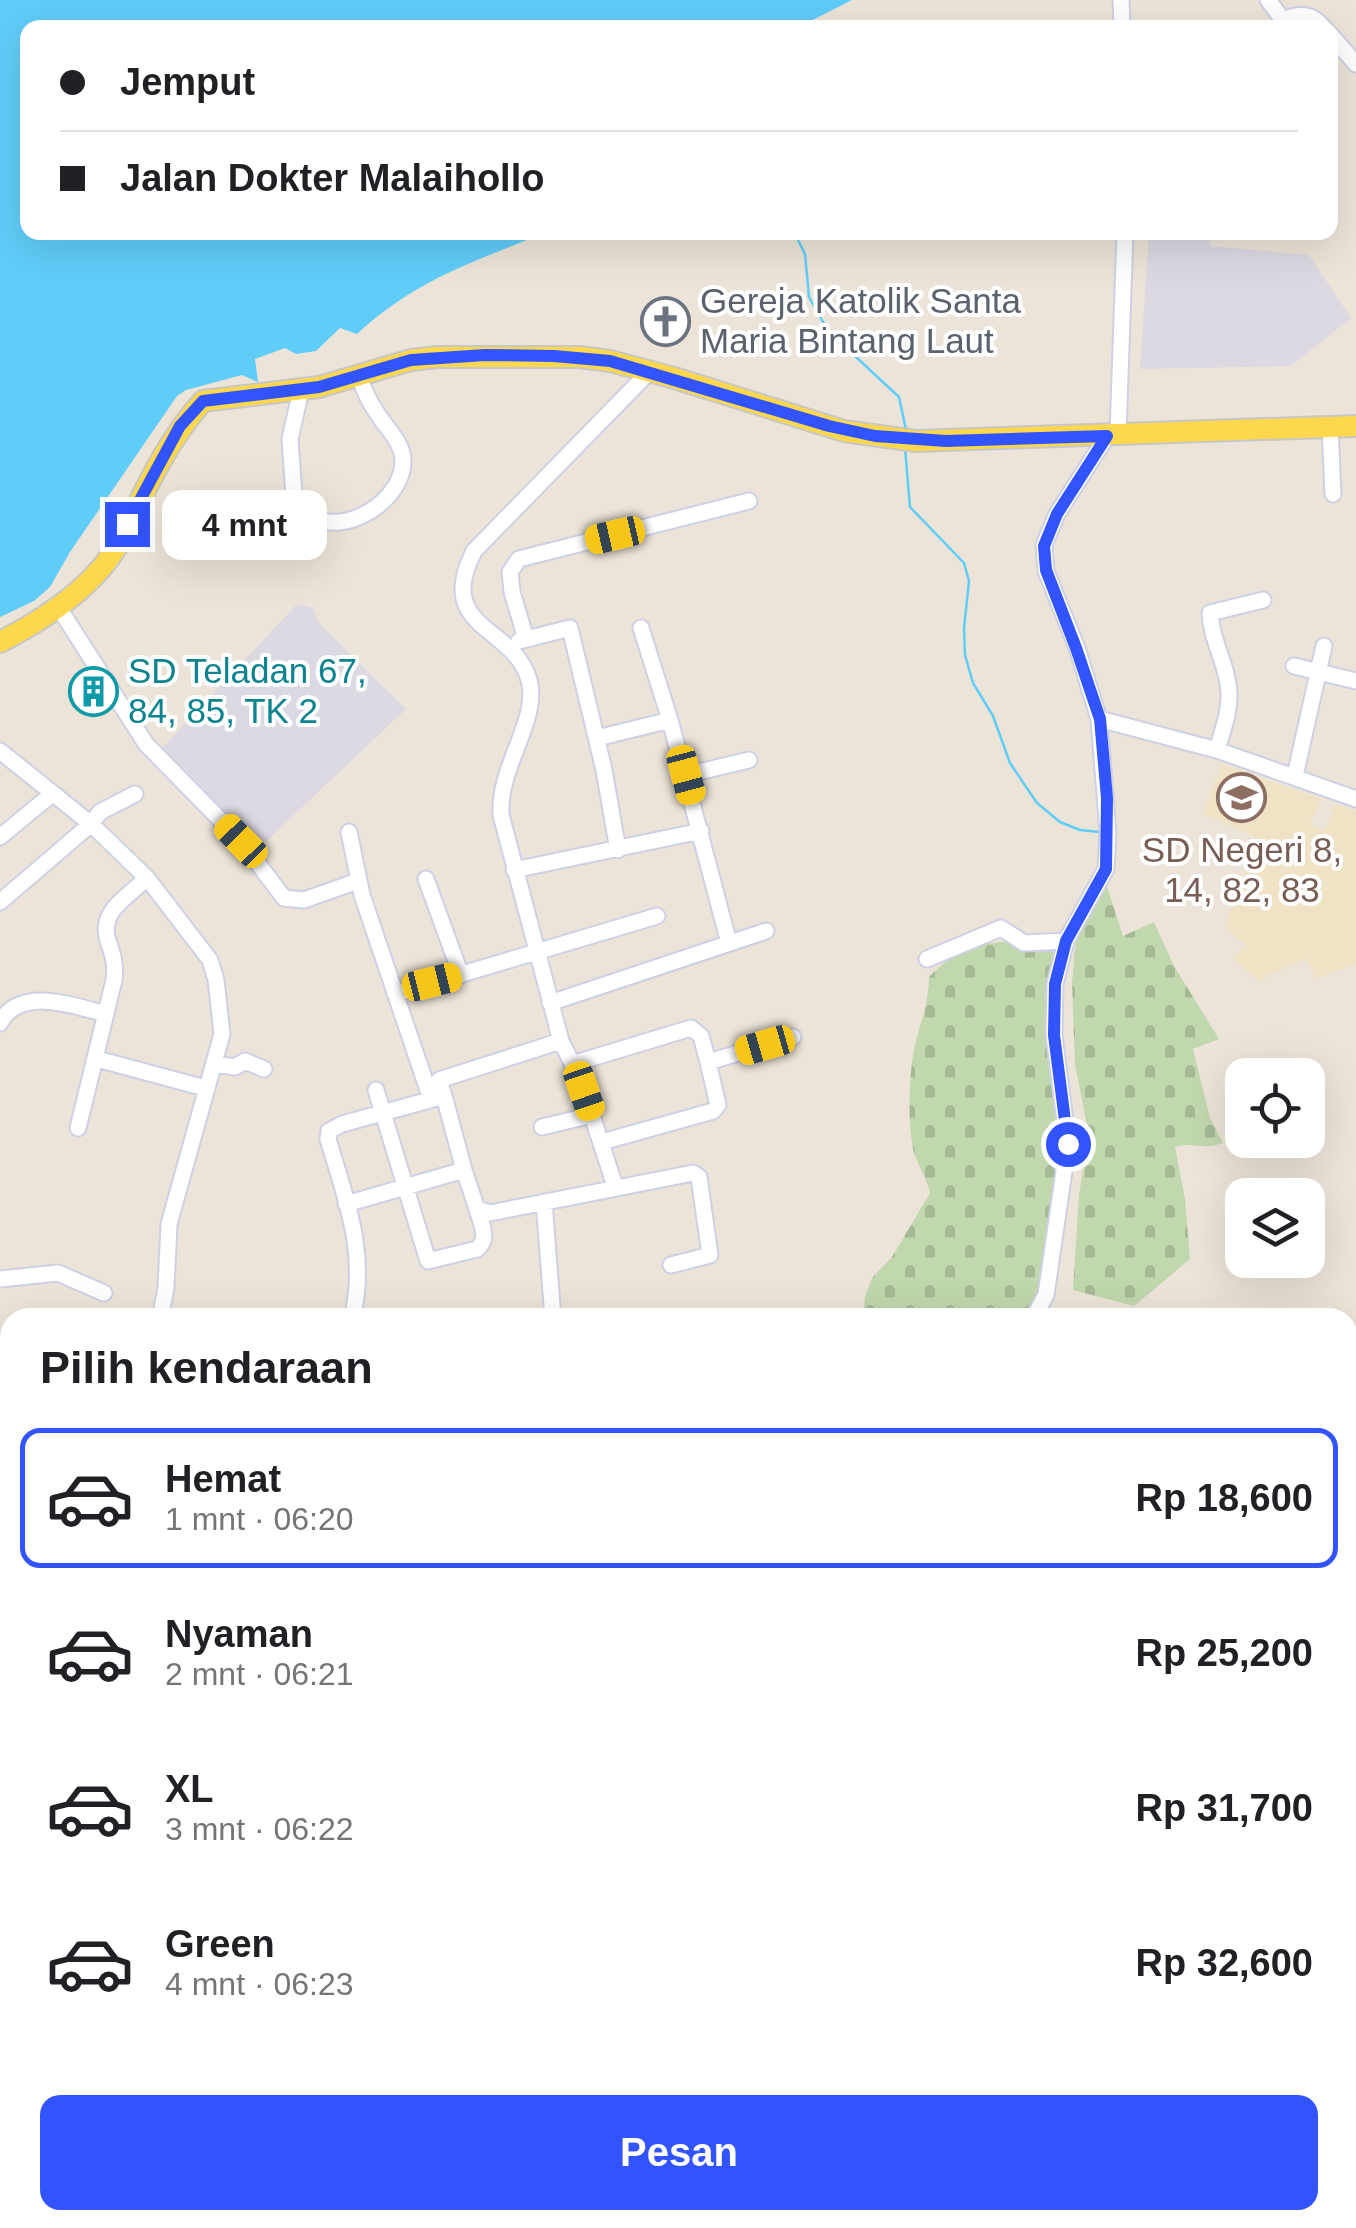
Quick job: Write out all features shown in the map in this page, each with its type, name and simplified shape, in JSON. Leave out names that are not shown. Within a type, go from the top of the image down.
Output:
[{"type":"main road","points":[[0,642],[60,608],[92,576],[120,541],[180,426],[203,401],[302,390],[359,378],[411,360],[485,355],[580,357],[650,371],[829,426],[906,440],[1356,426]]},
{"type":"street","points":[[1291,20],[1304,14],[1318,20]]},
{"type":"street","points":[[1338,43],[1356,64]]},
{"type":"street","points":[[1039,1308],[1046,1295],[1068,1144],[1053,1008],[1058,969],[1066,941],[1106,869],[1107,798],[1100,719],[1046,570],[1044,546],[1057,514],[1113,435],[1125,240]]},
{"type":"street","points":[[615,1186],[592,1115],[561,1041],[500,815],[500,795],[532,703],[526,672],[506,646],[478,623],[466,604],[463,578],[474,551],[650,371]]},
{"type":"street","points":[[302,390],[290,439],[294,496],[311,516],[347,522],[367,514],[387,494],[402,471],[403,459],[359,378]]},
{"type":"street","points":[[1330,427],[1334,494]]},
{"type":"street","points":[[526,639],[510,572],[519,560],[749,501]]},
{"type":"street","points":[[1216,750],[1229,691],[1210,612],[1264,600]]},
{"type":"street","points":[[60,608],[146,744],[241,841],[284,898],[304,900],[358,881]]},
{"type":"street","points":[[506,646],[570,628],[598,738],[618,850]]},
{"type":"street","points":[[641,628],[686,775],[730,943]]},
{"type":"street","points":[[1294,776],[1324,646]]},
{"type":"street","points":[[1294,666],[1356,680]]},
{"type":"street","points":[[1100,719],[1216,750],[1356,799]]},
{"type":"street","points":[[598,738],[670,720]]},
{"type":"street","points":[[0,751],[90,824],[147,878],[214,968],[222,1023],[169,1224],[162,1308]]},
{"type":"street","points":[[686,775],[749,760]]},
{"type":"street","points":[[0,837],[52,794]]},
{"type":"street","points":[[0,902],[100,812],[135,794]]},
{"type":"street","points":[[514,870],[701,831]]},
{"type":"street","points":[[349,832],[358,881],[395,994],[435,1090],[477,1209],[485,1236],[476,1249],[428,1261],[376,1090]]},
{"type":"street","points":[[78,1128],[116,971],[106,934],[108,916],[147,878]]},
{"type":"street","points":[[426,879],[462,975]]},
{"type":"street","points":[[395,994],[658,916]]},
{"type":"street","points":[[926,959],[995,929],[1006,929],[1024,943],[1066,941]]},
{"type":"street","points":[[550,1003],[766,931]]},
{"type":"street","points":[[0,1023],[13,1007],[40,1001],[106,1014]]},
{"type":"street","points":[[572,1064],[691,1028],[701,1036],[718,1102],[716,1110],[602,1142]]},
{"type":"street","points":[[708,1062],[793,1037]]},
{"type":"street","points":[[354,1308],[360,1267],[328,1140],[330,1131],[561,1041]]},
{"type":"street","points":[[97,1059],[206,1088]]},
{"type":"street","points":[[214,1064],[235,1068],[246,1061],[264,1069]]},
{"type":"street","points":[[542,1126],[592,1115]]},
{"type":"street","points":[[346,1204],[464,1170]]},
{"type":"street","points":[[477,1209],[490,1213],[687,1172],[698,1177],[710,1255],[671,1266]]},
{"type":"street","points":[[544,1202],[552,1308]]},
{"type":"street","points":[[0,1279],[58,1273],[104,1293]]},
{"type":"shaded area","points":[[1149,240],[1210,240],[1211,246],[1309,255],[1351,318],[1291,366],[1140,369]]},
{"type":"shaded area","points":[[297,604],[313,608],[318,622],[406,709],[259,848],[163,747]]},
{"type":"shaded area","points":[[1222,764],[1321,799],[1310,824],[1325,831],[1336,804],[1356,811],[1356,964],[1316,979],[1307,959],[1268,975],[1261,983],[1233,958],[1246,944],[1225,928],[1257,838],[1202,813]]},
{"type":"green space","points":[[1105,880],[1123,936],[1154,922],[1174,966],[1219,1039],[1193,1049],[1210,1118],[1223,1143],[1175,1147],[1185,1199],[1190,1259],[1134,1306],[1073,1290],[1079,1194],[1089,1136],[1075,1064],[1072,983],[1077,926]]},
{"type":"green space","points":[[1059,939],[1045,999],[1064,1147],[1036,1302],[1031,1308],[864,1308],[872,1278],[892,1257],[930,1193],[913,1149],[910,1128],[912,1062],[929,977],[959,953],[1006,941]]},
{"type":"water","points":[[0,0],[852,0],[813,20],[20,20],[20,240],[527,240],[423,286],[357,334],[340,328],[316,351],[296,354],[285,348],[255,359],[258,382],[242,375],[177,396],[50,587],[34,601],[0,617]]},
{"type":"waterway","points":[[798,240],[805,254],[809,297],[828,331],[899,397],[906,430]]},
{"type":"waterway","points":[[905,448],[910,507],[964,563],[969,581],[965,655],[973,683],[993,716],[1010,763],[1037,803],[1060,822],[1099,832]]},
{"type":"place","name":"Gereja Katolik Santa Maria Bintang Laut","points":[[665,321]]},
{"type":"place","name":"SD Teladan 67, 84, 85, TK 2","points":[[93,691]]},
{"type":"place","name":"SD Negeri 8, 14, 82, 83","points":[[1242,798]]},
{"type":"route","points":[[127,524],[180,426],[203,401],[319,387],[378,373],[411,360],[437,357],[525,355],[610,361],[854,433],[896,440],[1107,436],[1057,514],[1044,546],[1046,570],[1100,719],[1107,798],[1106,869],[1066,941],[1055,984],[1054,1035],[1066,1104],[1068,1144]]}]
